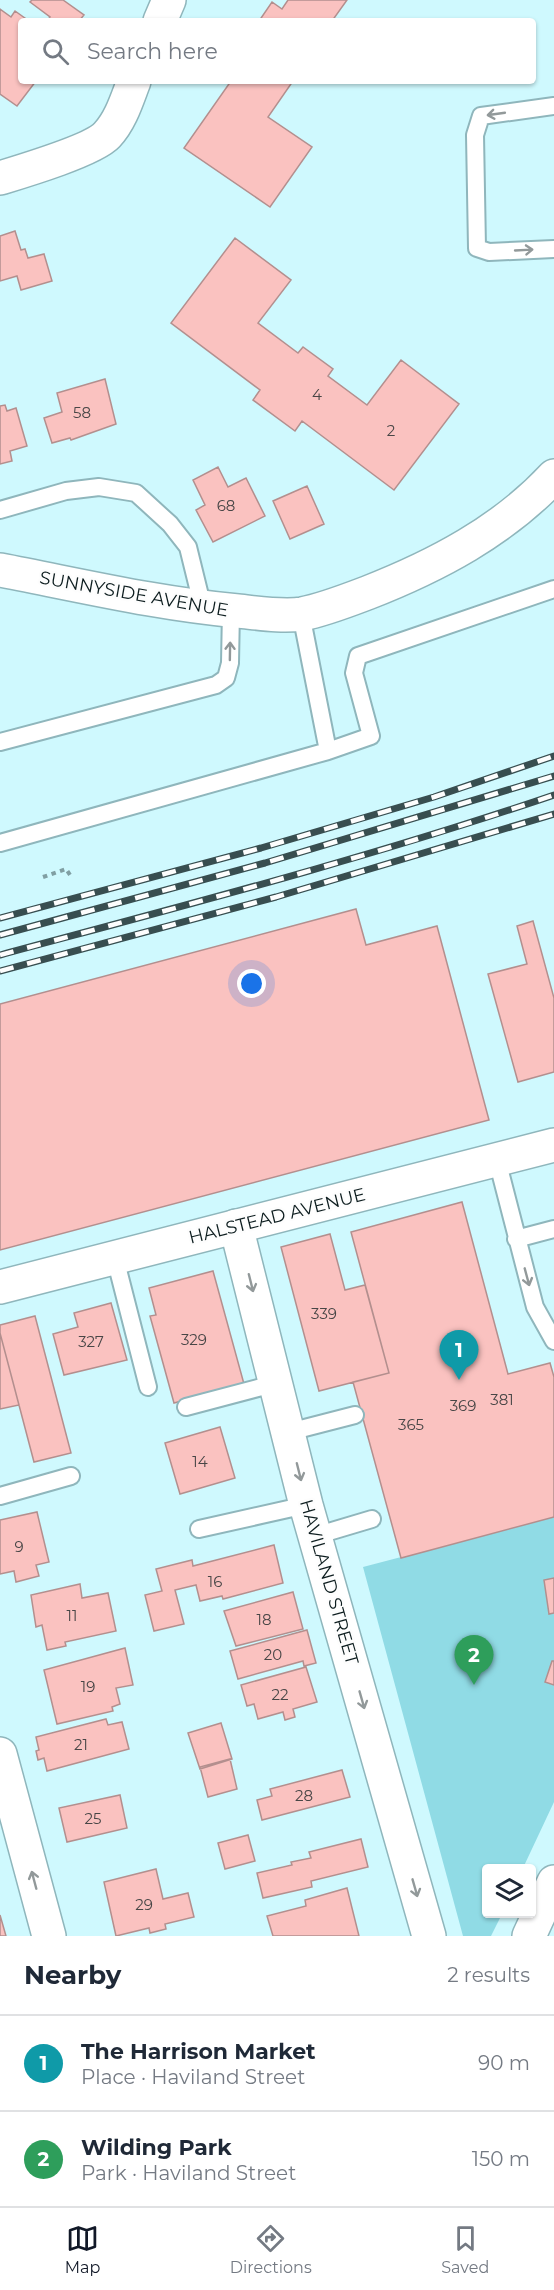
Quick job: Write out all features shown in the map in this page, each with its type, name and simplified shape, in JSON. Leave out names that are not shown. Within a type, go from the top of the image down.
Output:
[{"type":"street","points":[[161,18],[169,0]]},
{"type":"street","points":[[0,178],[91,146],[106,136],[117,121],[133,84]]},
{"type":"street","name":"SUNNYSIDE AVENUE","points":[[0,570],[217,609],[301,614],[393,583],[473,543],[506,521],[554,476]]},
{"type":"street","name":"HALSTEAD AVENUE","points":[[0,1287],[554,1145]]},
{"type":"street","name":"HAVILAND STREET","points":[[236,1227],[306,1505],[429,1936]]},
{"type":"street","points":[[0,1754],[49,1936]]},
{"type":"street","points":[[529,1936],[554,1882]]},
{"type":"lane","points":[[554,106],[481,116],[475,135],[477,248],[489,252],[554,249]]},
{"type":"lane","points":[[0,510],[66,491],[99,487],[136,493],[170,524],[188,548],[217,609],[230,663],[226,678],[216,685],[0,742]]},
{"type":"lane","points":[[0,843],[328,751],[371,736],[354,673],[358,656],[554,589]]},
{"type":"lane","points":[[301,614],[328,751]]},
{"type":"lane","points":[[496,1160],[534,1306],[549,1322],[554,1341]]},
{"type":"lane","points":[[516,1239],[554,1229]]},
{"type":"lane","points":[[115,1258],[148,1387]]},
{"type":"lane","points":[[186,1407],[277,1383]]},
{"type":"lane","points":[[289,1432],[355,1415]]},
{"type":"lane","points":[[0,1496],[71,1476]]},
{"type":"lane","points":[[199,1530],[306,1505]]},
{"type":"lane","points":[[315,1536],[372,1519]]},
{"type":"path","points":[[43,877],[66,868],[70,876]]},
{"type":"shaded area","points":[[554,1517],[554,1802],[525,1864],[482,1864],[482,1918],[500,1918],[491,1936],[463,1936],[363,1567]]},
{"type":"building","points":[[32,0],[63,0],[84,15],[82,18],[49,18],[30,2]]},
{"type":"building","points":[[288,0],[347,0],[334,18],[261,18],[272,2],[282,9]]},
{"type":"building","points":[[0,9],[11,17],[15,11],[25,18],[18,18],[18,84],[34,84],[17,106],[0,94]]},
{"type":"building","points":[[229,84],[291,84],[268,117],[312,147],[270,207],[184,148]]},
{"type":"building","points":[[15,231],[21,250],[25,249],[28,258],[44,254],[52,281],[21,290],[17,276],[0,281],[0,236]]},
{"type":"building","points":[[235,238],[291,280],[258,323],[298,353],[303,347],[333,369],[328,376],[367,405],[401,360],[459,404],[394,490],[302,421],[295,431],[253,400],[260,390],[171,323]]},
{"type":"building","points":[[105,379],[116,424],[71,440],[70,438],[52,443],[44,418],[62,412],[57,393]]},
{"type":"building","points":[[5,405],[7,411],[16,408],[27,446],[10,451],[12,461],[0,464],[0,406]]},
{"type":"building","points":[[218,467],[228,487],[246,478],[265,516],[213,542],[196,510],[205,505],[193,480]]},
{"type":"building","points":[[307,486],[324,524],[290,539],[273,501]]},
{"type":"building","points":[[356,909],[366,945],[437,926],[489,1120],[0,1250],[0,1004]]},
{"type":"building","points":[[533,921],[554,998],[554,1072],[518,1082],[488,974],[527,964],[517,926]]},
{"type":"building","points":[[462,1202],[508,1374],[550,1363],[554,1377],[554,1517],[401,1558],[353,1382],[389,1373],[351,1232]]},
{"type":"building","points":[[330,1234],[345,1290],[365,1285],[389,1373],[319,1391],[281,1247]]},
{"type":"building","points":[[213,1271],[244,1384],[174,1403],[150,1316],[156,1315],[149,1288]]},
{"type":"building","points":[[111,1303],[127,1360],[64,1375],[53,1334],[78,1327],[74,1313]]},
{"type":"building","points":[[35,1316],[71,1453],[34,1462],[0,1333],[0,1325]]},
{"type":"building","points":[[0,1333],[19,1405],[0,1409]]},
{"type":"building","points":[[220,1427],[235,1478],[180,1494],[165,1443]]},
{"type":"building","points":[[37,1512],[49,1562],[36,1565],[39,1576],[16,1582],[14,1571],[0,1574],[0,1520]]},
{"type":"building","points":[[274,1545],[283,1583],[223,1599],[222,1596],[200,1601],[196,1585],[175,1590],[184,1624],[154,1631],[145,1595],[162,1591],[156,1569],[192,1560],[193,1566]]},
{"type":"building","points":[[554,1578],[554,1613],[549,1614],[544,1580]]},
{"type":"building","points":[[80,1584],[82,1598],[108,1593],[116,1631],[65,1642],[66,1646],[47,1650],[42,1625],[36,1627],[31,1595]]},
{"type":"building","points":[[293,1592],[303,1629],[236,1646],[224,1611]]},
{"type":"building","points":[[307,1630],[316,1663],[304,1666],[303,1661],[238,1679],[230,1651]]},
{"type":"building","points":[[125,1648],[133,1685],[116,1688],[120,1704],[112,1707],[113,1711],[57,1724],[44,1670]]},
{"type":"building","points":[[552,1661],[554,1661],[554,1685],[545,1682]]},
{"type":"building","points":[[306,1667],[317,1702],[293,1709],[295,1717],[285,1720],[283,1712],[258,1719],[254,1704],[247,1706],[241,1685]]},
{"type":"building","points":[[106,1719],[108,1725],[122,1722],[129,1749],[47,1771],[44,1758],[38,1760],[36,1751],[39,1750],[36,1737]]},
{"type":"building","points":[[221,1723],[232,1759],[200,1769],[188,1733]]},
{"type":"building","points":[[230,1759],[237,1789],[208,1797],[200,1767]]},
{"type":"building","points":[[342,1770],[350,1797],[262,1820],[257,1800],[272,1796],[270,1789]]},
{"type":"building","points":[[120,1795],[127,1828],[67,1842],[59,1808]]},
{"type":"building","points":[[248,1835],[255,1861],[225,1869],[218,1843]]},
{"type":"building","points":[[361,1839],[368,1867],[311,1881],[312,1887],[263,1898],[257,1873],[311,1858],[309,1852]]},
{"type":"building","points":[[156,1869],[163,1899],[188,1893],[194,1917],[165,1924],[166,1929],[150,1933],[149,1928],[116,1936],[104,1882]]},
{"type":"building","points":[[347,1888],[359,1936],[273,1936],[267,1916],[306,1906],[305,1900]]},
{"type":"building","points":[[0,1915],[6,1936],[0,1936]]},
{"type":"railway","points":[[0,918],[261,848],[434,797],[554,756]]},
{"type":"railway","points":[[0,935],[265,863],[554,776]]},
{"type":"railway","points":[[0,955],[348,860],[554,795]]},
{"type":"railway","points":[[0,971],[276,897],[554,814]]},
{"type":"place","name":"The Harrison Market","points":[[459,1380]]},
{"type":"place","name":"Wilding Park","points":[[474,1685]]}]
